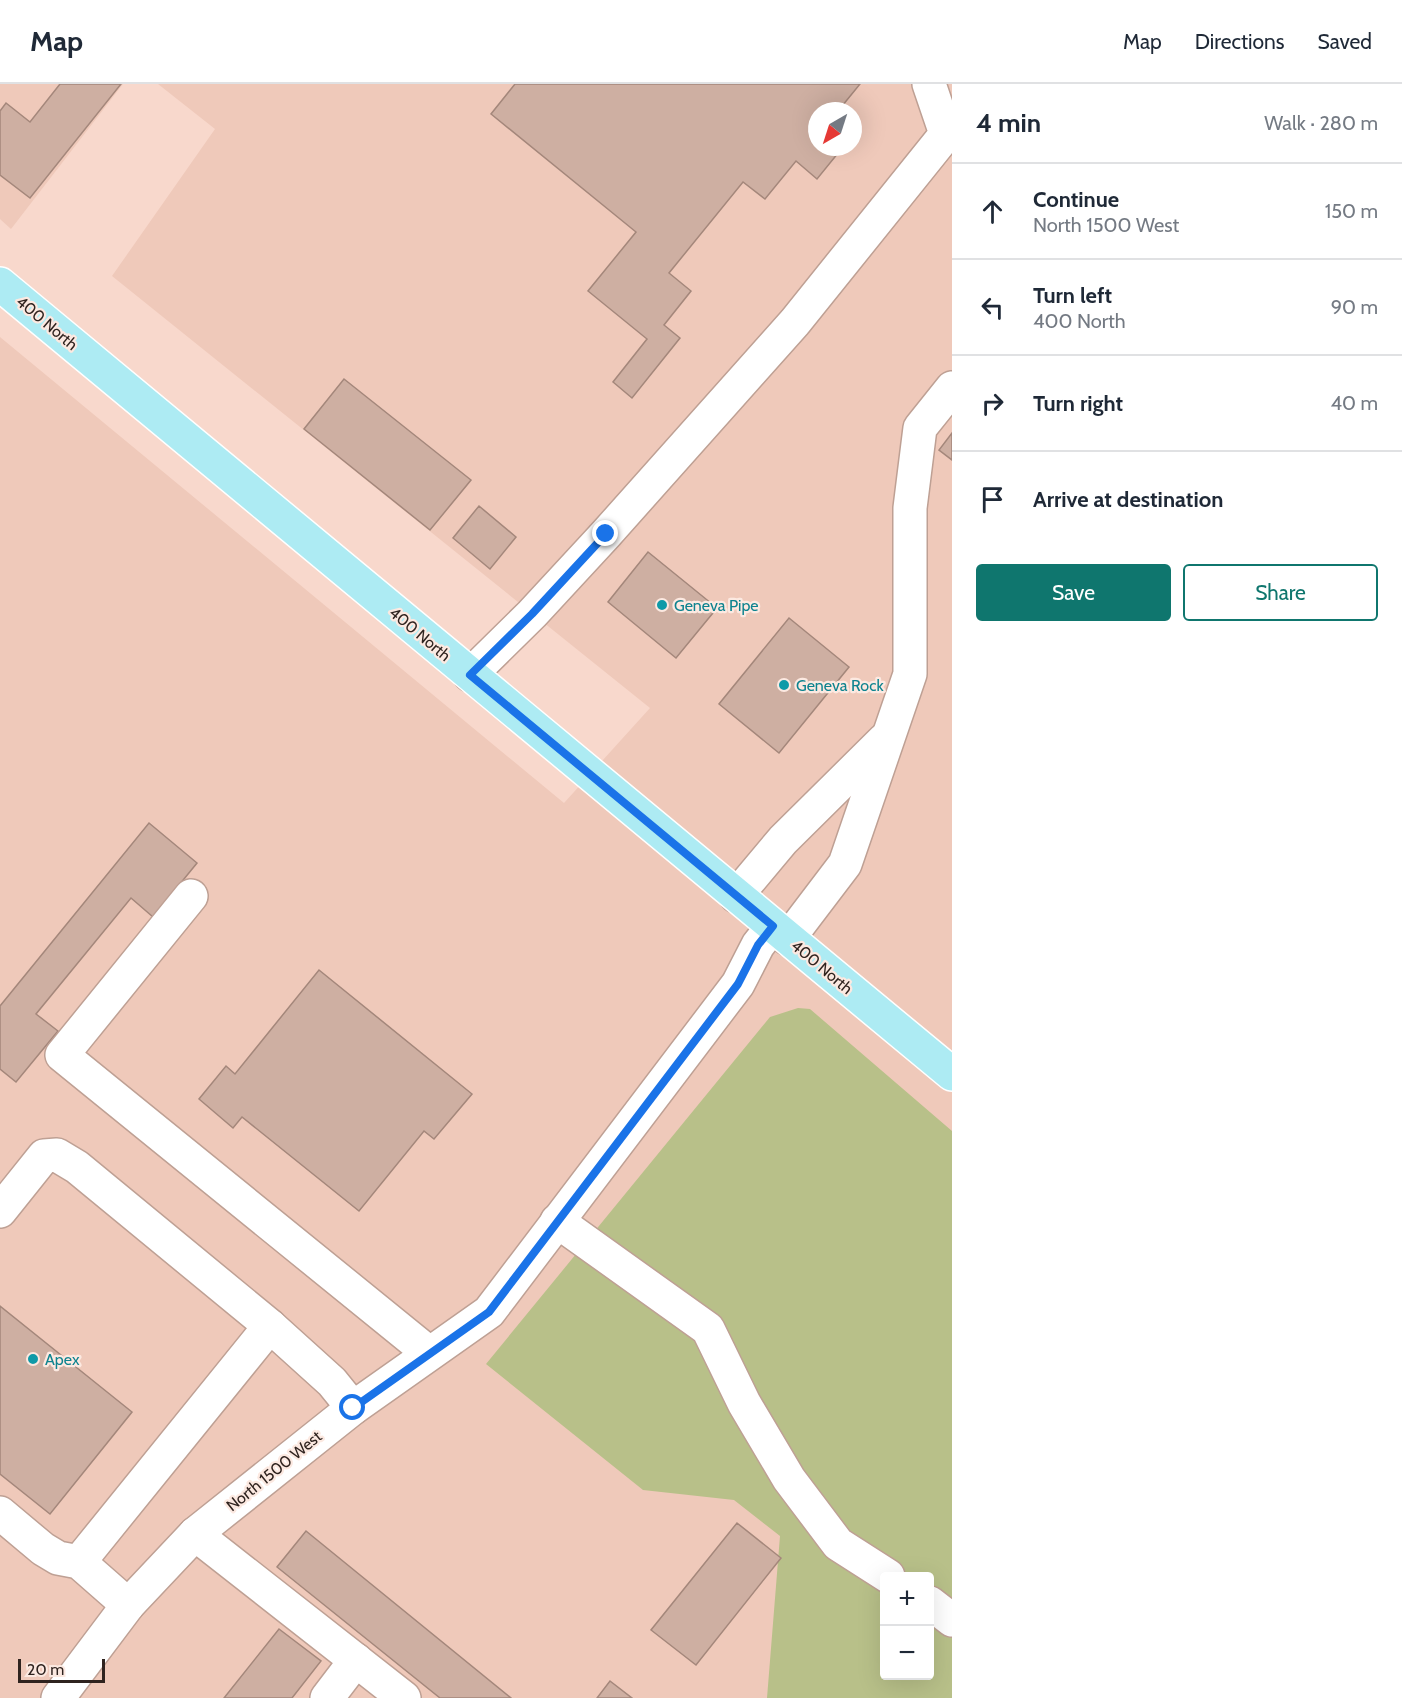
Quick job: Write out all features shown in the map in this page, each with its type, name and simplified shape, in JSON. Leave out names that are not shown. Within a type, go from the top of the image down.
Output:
[{"type":"main road","name":"400 North","points":[[0,284],[952,1074]]},
{"type":"street","points":[[470,675],[554,590],[795,322],[946,134],[929,84]]},
{"type":"street","name":"North 1500 West","points":[[58,1698],[128,1605],[195,1534],[353,1408],[489,1312],[738,984],[758,945],[780,933],[845,864],[910,674],[910,508],[920,428],[952,388]]},
{"type":"street","points":[[736,896],[783,840],[890,735]]},
{"type":"street","points":[[191,896],[62,1055],[429,1353]]},
{"type":"street","points":[[0,1211],[44,1156],[57,1155],[77,1167],[270,1326],[332,1382],[353,1408]]},
{"type":"street","points":[[557,1221],[708,1329],[744,1403],[789,1479],[838,1544],[882,1572]]},
{"type":"street","points":[[79,1562],[270,1326]]},
{"type":"street","points":[[0,1513],[43,1549],[58,1558],[79,1562],[128,1605]]},
{"type":"street","points":[[195,1534],[404,1698]]},
{"type":"street","points":[[934,1606],[952,1620]]},
{"type":"street","points":[[327,1698],[356,1660]]},
{"type":"shaded area","points":[[0,84],[123,84],[11,229],[0,219]]},
{"type":"shaded area","points":[[158,84],[952,84],[952,1698],[0,1698],[0,337],[564,803],[650,708],[112,276],[215,129]]},
{"type":"green space","points":[[798,1008],[810,1009],[952,1131],[952,1698],[767,1698],[780,1536],[734,1500],[643,1490],[486,1364],[770,1017]]},
{"type":"building","points":[[60,84],[121,84],[30,198],[0,175],[0,111],[6,103],[30,122]]},
{"type":"building","points":[[515,84],[860,84],[845,102],[808,102],[808,156],[836,156],[817,179],[796,161],[765,199],[743,182],[669,273],[691,291],[664,325],[680,338],[632,398],[613,382],[647,339],[588,291],[636,232],[491,114]]},
{"type":"building","points":[[344,379],[471,480],[430,530],[304,429]]},
{"type":"building","points":[[952,433],[952,460],[939,450]]},
{"type":"building","points":[[479,506],[516,537],[490,569],[453,538]]},
{"type":"building","name":"Geneva Pipe","points":[[648,552],[717,608],[676,658],[608,602]]},
{"type":"building","name":"Geneva Rock","points":[[789,618],[849,667],[779,753],[719,704]]},
{"type":"building","points":[[149,823],[197,863],[153,917],[131,898],[36,1014],[58,1031],[16,1082],[0,1069],[0,1006]]},
{"type":"building","points":[[319,970],[472,1094],[434,1139],[424,1131],[359,1211],[242,1117],[233,1128],[199,1099],[226,1066],[235,1074]]},
{"type":"building","name":"Apex","points":[[0,1306],[132,1412],[50,1514],[0,1474]]},
{"type":"building","points":[[737,1523],[781,1558],[696,1665],[651,1630]]},
{"type":"building","points":[[306,1531],[511,1698],[440,1698],[277,1567]]},
{"type":"building","points":[[279,1629],[321,1661],[292,1698],[224,1698]]},
{"type":"building","points":[[610,1681],[632,1698],[597,1698]]},
{"type":"place","name":"Geneva Pipe","points":[[662,605]]},
{"type":"place","name":"Geneva Rock","points":[[784,685]]},
{"type":"place","name":"Apex","points":[[33,1359]]},
{"type":"route","points":[[353,1408],[489,1312],[738,984],[758,945],[773,926],[470,675],[532,614],[606,534]]}]
